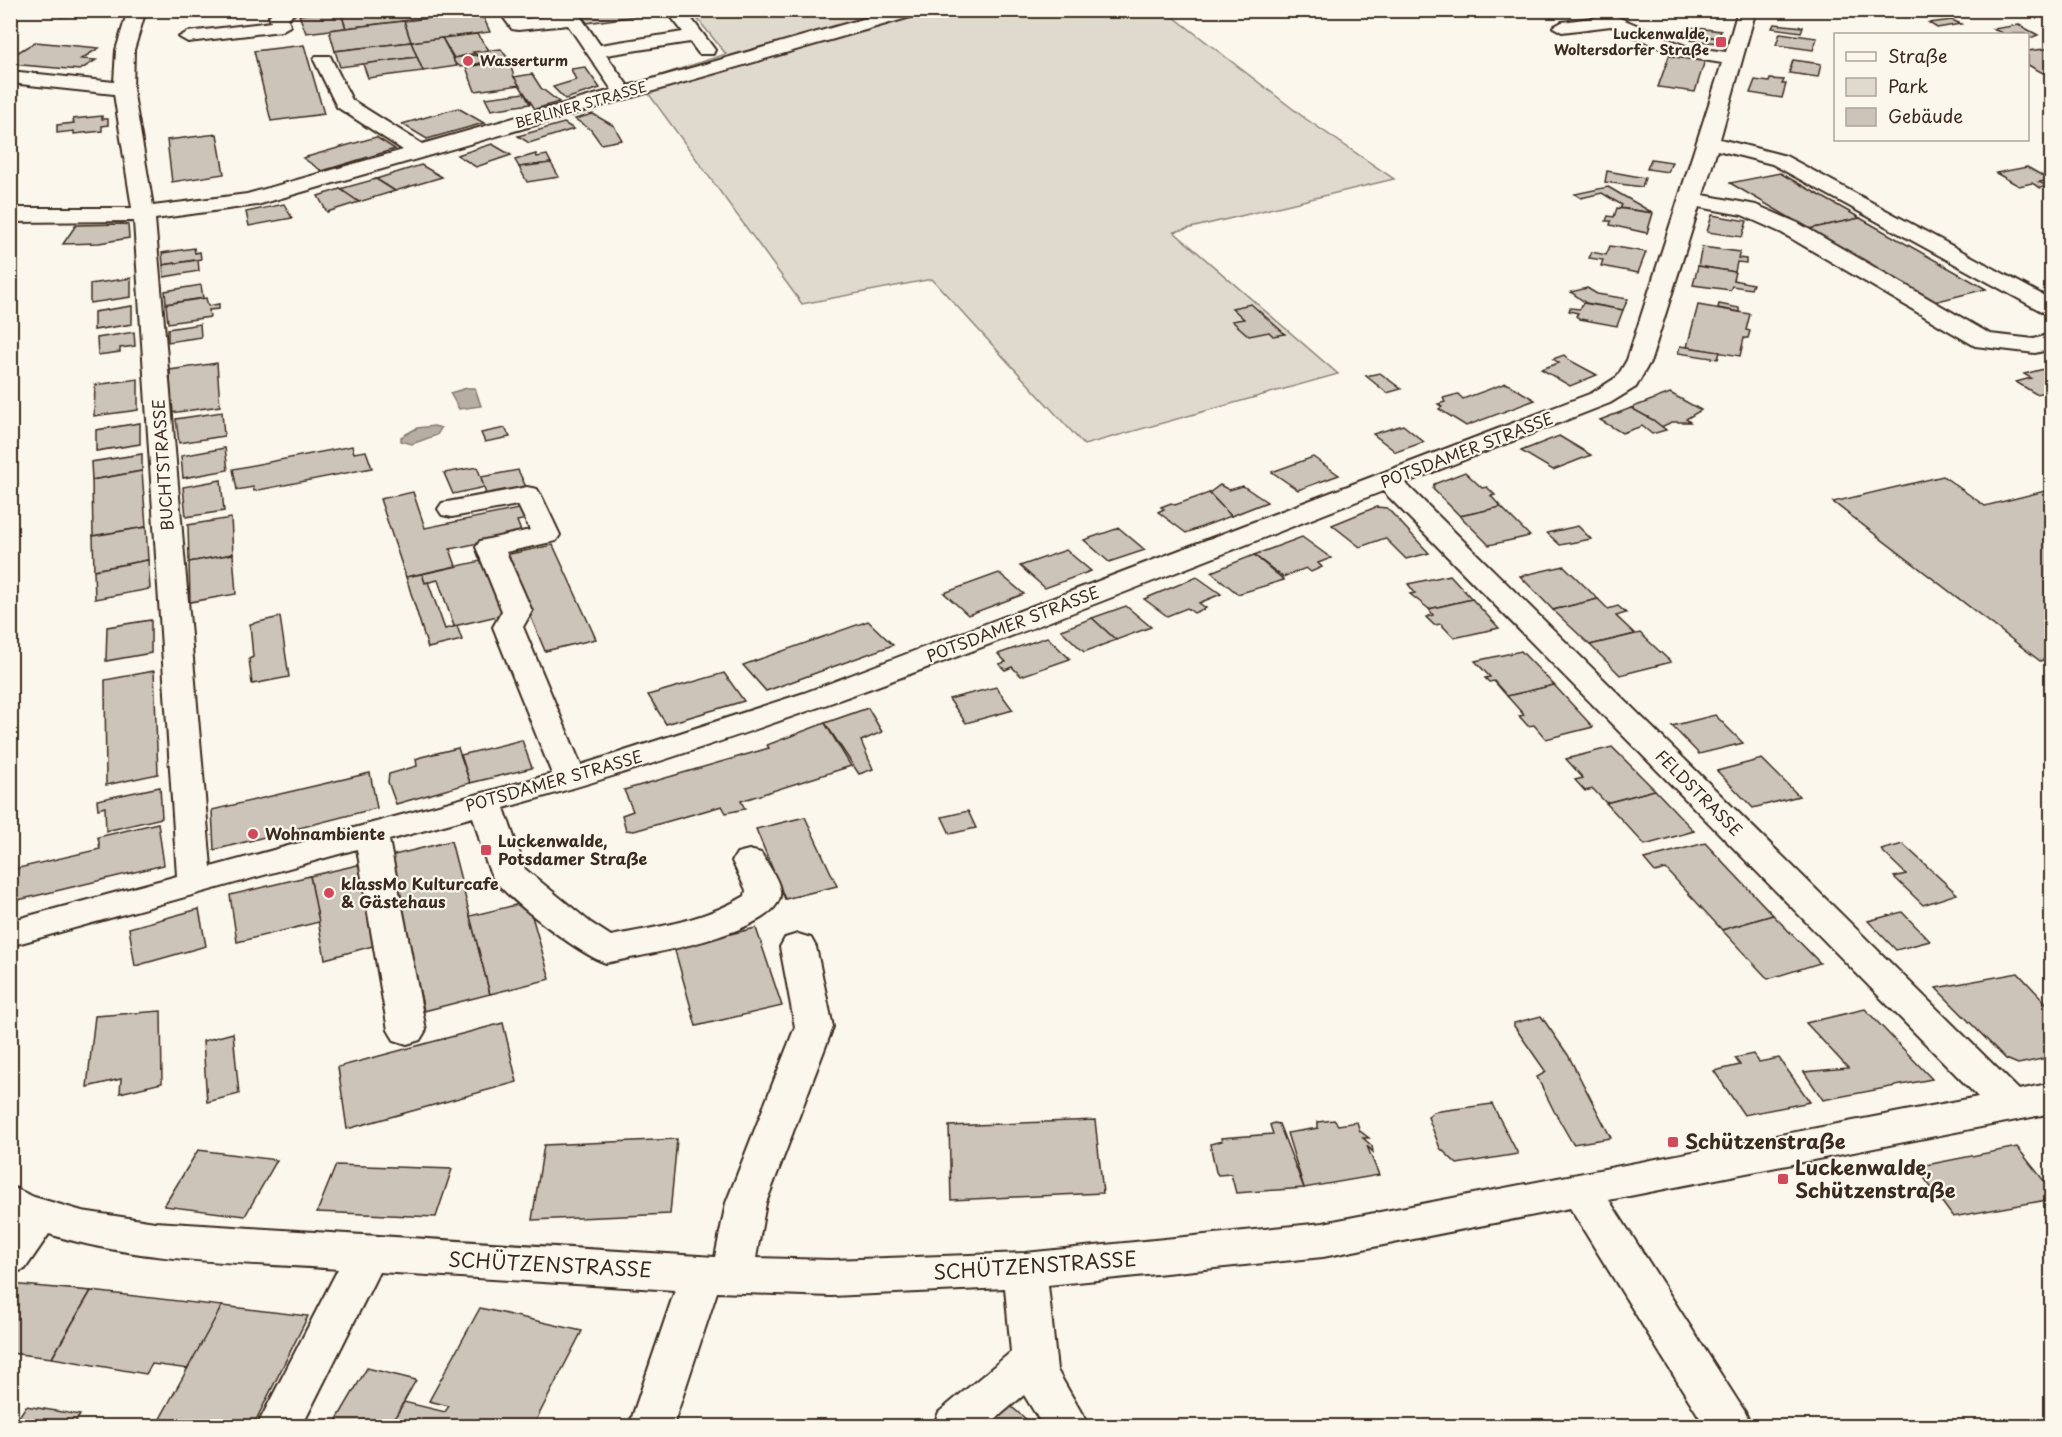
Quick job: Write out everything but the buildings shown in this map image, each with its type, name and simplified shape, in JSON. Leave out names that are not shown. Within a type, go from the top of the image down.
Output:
[{"type":"street","name":"BUCHTSTRASSE","points":[[137,10],[125,50],[123,89],[144,214],[195,882]]},
{"type":"street","points":[[188,37],[281,26],[278,16],[291,10]]},
{"type":"street","points":[[507,10],[518,26],[570,15],[623,93]]},
{"type":"street","points":[[675,10],[720,65]]},
{"type":"street","name":"BERLINER STRASSE","points":[[10,215],[144,214],[249,200],[915,10]]},
{"type":"street","name":"POTSDAMER STRASSE","points":[[10,934],[571,779],[815,700],[1601,398],[1627,382],[1639,360],[1735,59],[1747,10]]},
{"type":"street","points":[[1562,27],[1613,20],[1684,52],[1735,59]]},
{"type":"street","points":[[594,51],[694,36]]},
{"type":"street","points":[[323,60],[344,103],[419,151]]},
{"type":"street","points":[[10,77],[123,89]]},
{"type":"street","points":[[1709,142],[1779,160],[2052,310]]},
{"type":"street","points":[[1690,199],[1749,210],[1790,228],[1984,341],[2035,346],[2052,341]]},
{"type":"street","name":"FELDSTRASSE","points":[[1388,481],[2011,1106]]},
{"type":"street","points":[[452,509],[527,495],[546,535],[490,547],[517,611],[508,627],[571,779]]},
{"type":"street","points":[[485,802],[510,875],[578,932],[606,950],[719,924],[749,910],[761,902],[763,890],[748,861]]},
{"type":"street","points":[[371,834],[406,1030]]},
{"type":"street","points":[[651,1426],[717,1275],[814,1027],[798,947]]},
{"type":"street","name":"SCHÜTZENSTRASSE","points":[[25,1209],[82,1228],[156,1239],[367,1254],[717,1275],[831,1278],[1025,1270],[1323,1240],[2052,1098]]},
{"type":"street","points":[[1581,1191],[1729,1426]]},
{"type":"street","points":[[10,1257],[25,1209]]},
{"type":"street","points":[[279,1426],[367,1254]]},
{"type":"street","points":[[1025,1270],[1035,1374],[1066,1426]]},
{"type":"street","points":[[955,1426],[1032,1361]]},
{"type":"green space","points":[[691,11],[1166,11],[1306,119],[1394,179],[1174,232],[1338,374],[1084,445],[932,279],[802,304],[640,82],[726,54]]},
{"type":"shaded area","points":[[475,388],[481,406],[459,409],[450,393]]},
{"type":"shaded area","points":[[434,426],[441,428],[437,435],[412,444],[401,441],[401,437],[417,428]]},
{"type":"place","name":"Luckenwalde, Woltersdorfer Straße","points":[[1721,42]]},
{"type":"place","name":"Wasserturm","points":[[468,61]]},
{"type":"place","name":"Wohnambiente","points":[[253,834]]},
{"type":"place","name":"Luckenwalde, Potsdamer Straße","points":[[486,850]]},
{"type":"place","name":"klassMo Kulturcafe & Gästehaus","points":[[329,893]]},
{"type":"place","name":"Schützenstraße","points":[[1673,1142]]},
{"type":"place","name":"Luckenwalde, Schützenstraße","points":[[1783,1179]]}]
